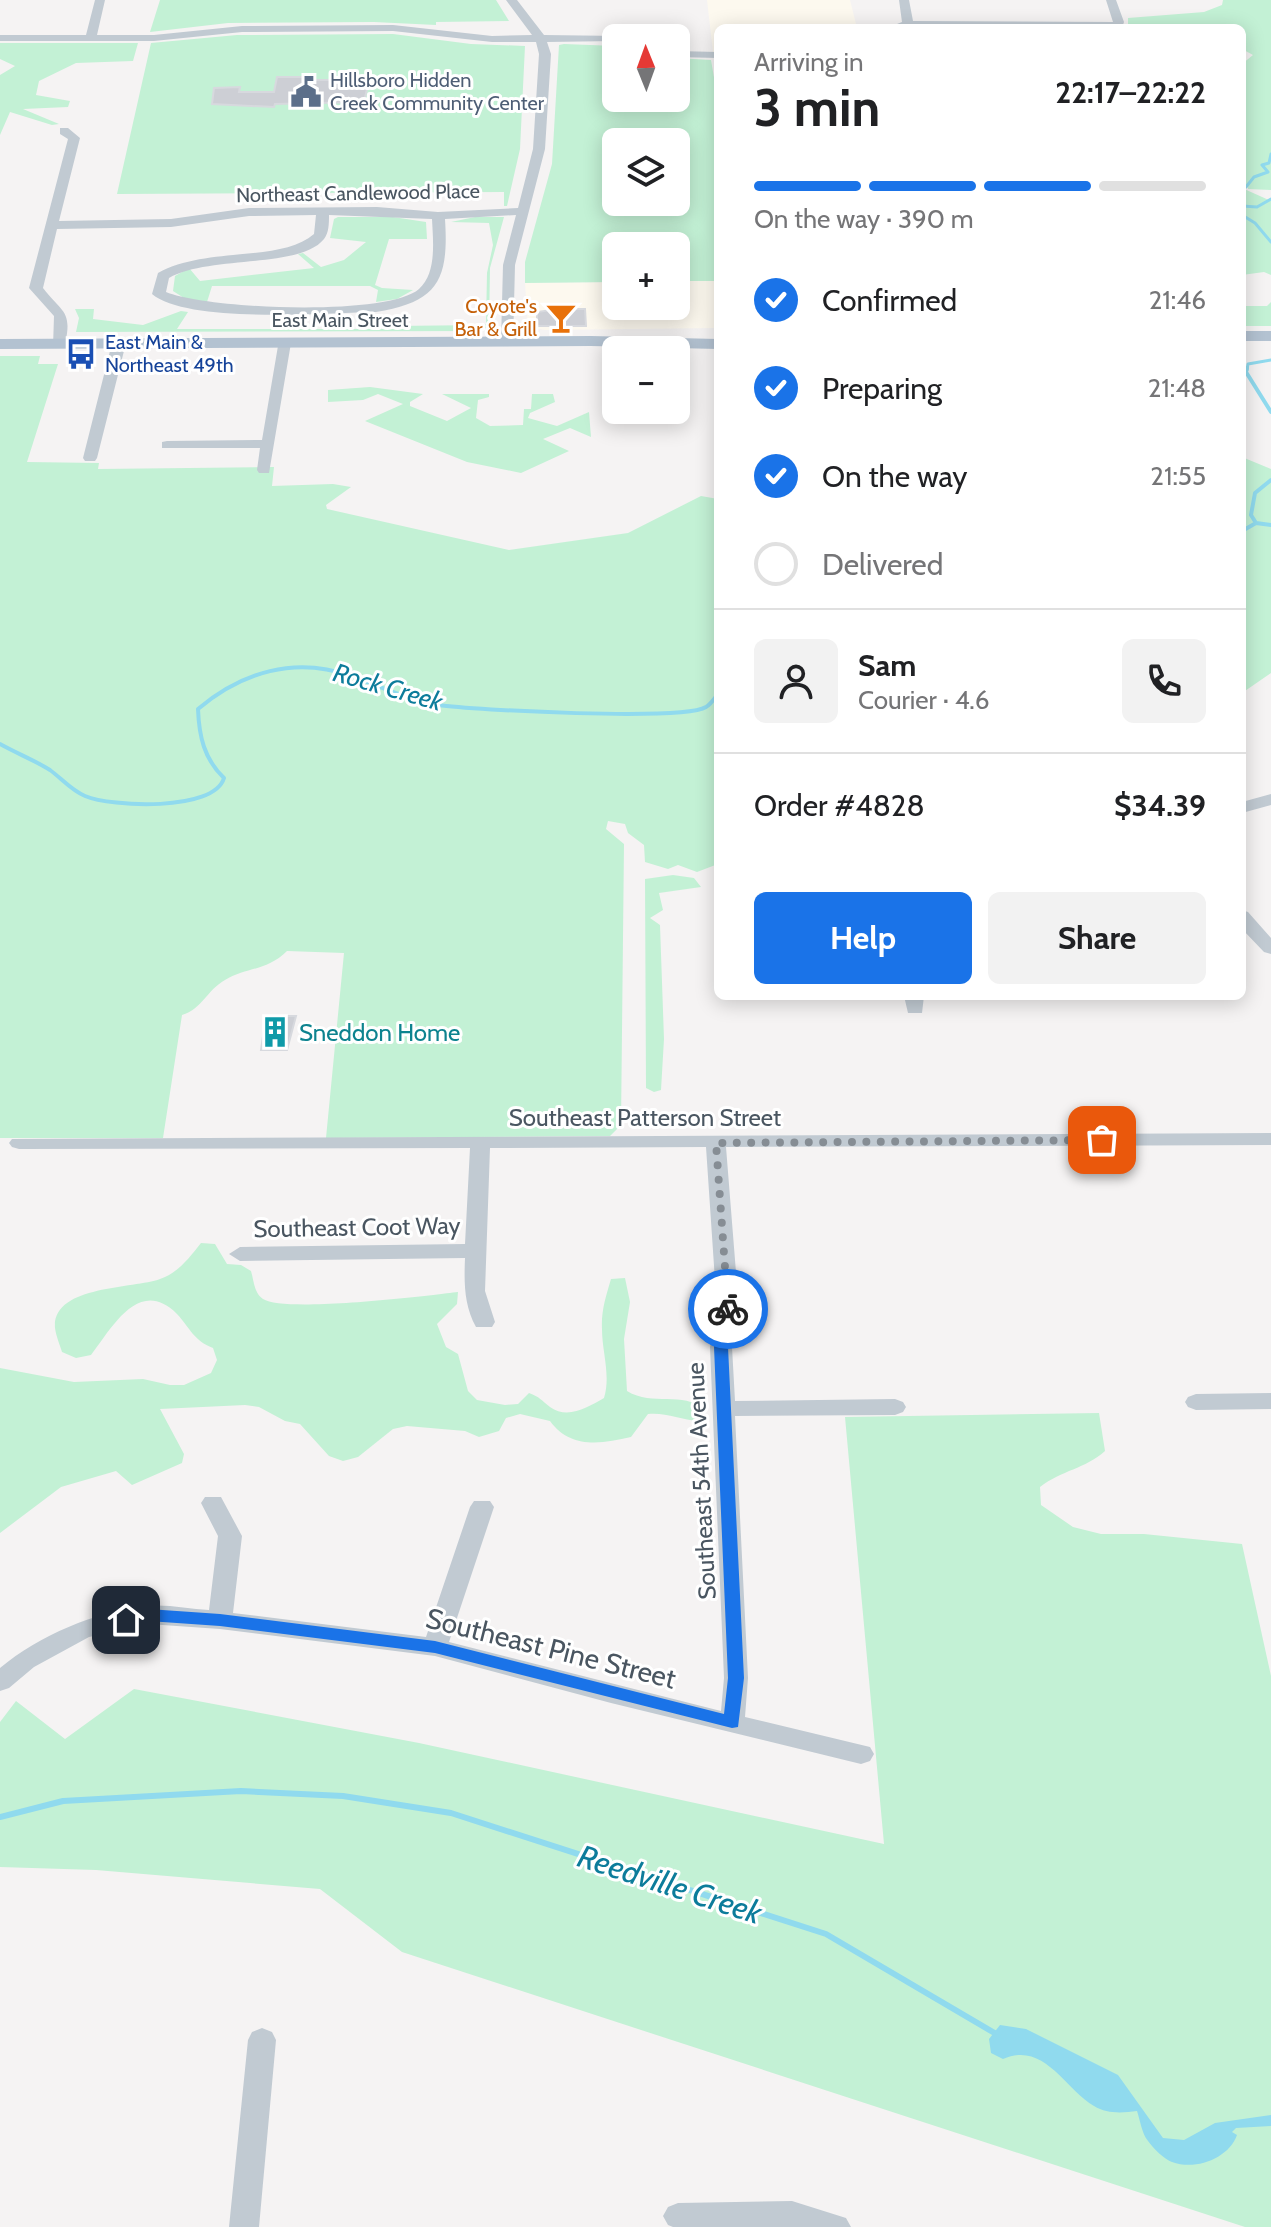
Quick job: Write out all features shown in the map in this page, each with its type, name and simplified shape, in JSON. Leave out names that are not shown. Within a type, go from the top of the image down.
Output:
[{"type":"main road","name":"East Main Street","points":[[690,338],[714,336]]},
{"type":"main road","points":[[1246,336],[1271,336]]},
{"type":"main road","name":"East Main Street","points":[[0,344],[602,341]]},
{"type":"main road","name":"East Main Street","points":[[690,342],[714,344]]},
{"type":"street","points":[[91,38],[100,0]]},
{"type":"street","points":[[508,341],[509,265],[539,149],[545,54],[541,39],[511,0]]},
{"type":"street","points":[[904,0],[908,24]]},
{"type":"street","points":[[1111,0],[1117,24]]},
{"type":"street","points":[[0,38],[173,38],[242,29],[393,28],[492,39],[602,40]]},
{"type":"street","points":[[690,54],[714,55]]},
{"type":"street","points":[[58,344],[64,320],[62,312],[42,297],[36,288],[74,138],[64,131]]},
{"type":"street","name":"Northeast Candlewood Place","points":[[51,225],[171,223],[238,213],[438,216],[523,211]]},
{"type":"street","points":[[323,212],[320,235],[311,244],[283,252],[188,263],[163,276],[159,294],[170,301],[211,307],[376,308],[401,305],[417,299],[429,289],[441,248],[438,216]]},
{"type":"street","points":[[90,458],[119,343]]},
{"type":"street","points":[[264,470],[284,343]]},
{"type":"street","points":[[167,445],[268,444]]},
{"type":"street","points":[[1246,807],[1271,799]]},
{"type":"street","points":[[1256,934],[1271,948]]},
{"type":"street","name":"Southeast Patterson Street","points":[[19,1143],[1271,1139]]},
{"type":"street","points":[[480,1143],[474,1291],[484,1322]]},
{"type":"street","name":"Southeast 54th Avenue","points":[[716,1143],[728,1310],[721,1347],[736,1678],[732,1722]]},
{"type":"street","name":"Southeast Coot Way","points":[[240,1254],[474,1251]]},
{"type":"street","points":[[1196,1402],[1271,1401]]},
{"type":"street","points":[[723,1409],[895,1407]]},
{"type":"street","points":[[213,1503],[230,1536],[220,1620]]},
{"type":"street","points":[[435,1647],[482,1507]]},
{"type":"street","name":"Southeast Pine Street","points":[[0,1682],[25,1661],[82,1630],[148,1615],[220,1620],[435,1647],[861,1754]]},
{"type":"street","points":[[244,2227],[262,2040]]},
{"type":"street","points":[[678,2216],[792,2214],[836,2227]]},
{"type":"shaded area","points":[[707,0],[850,0],[856,24],[714,24],[713,52]]},
{"type":"shaded area","points":[[690,281],[714,281],[714,328],[545,330],[528,327],[525,283],[602,282],[602,320],[690,320]]},
{"type":"green space","points":[[160,0],[496,0],[509,21],[436,22],[436,25],[374,22],[228,23],[150,32]]},
{"type":"green space","points":[[1223,0],[1271,0],[1271,190],[1248,189],[1246,186],[1246,61],[1253,55],[1246,51],[1246,24],[1128,24],[1128,18],[1204,12],[1222,5]]},
{"type":"green space","points":[[393,34],[471,44],[525,46],[520,149],[507,206],[504,206],[504,192],[117,194],[151,43],[237,35]]},
{"type":"green space","points":[[0,43],[138,43],[133,61],[76,63],[39,81],[36,95],[70,101],[68,107],[23,109],[59,124],[52,125],[10,112],[0,135],[0,75],[15,66],[0,59]]},
{"type":"green space","points":[[559,45],[602,45],[602,112],[690,112],[690,59],[711,60],[714,78],[714,281],[690,281],[690,232],[602,232],[602,282],[525,283],[525,262],[552,164]]},
{"type":"green space","points":[[1246,190],[1271,201],[1271,275],[1264,272],[1246,274]]},
{"type":"green space","points":[[393,217],[426,222],[427,239],[389,239],[375,285],[413,290],[397,299],[376,302],[378,290],[370,286],[212,286],[207,302],[184,298],[173,291],[175,276],[189,268],[200,281],[314,268],[298,254],[303,253],[321,267],[344,260],[366,242],[330,238],[334,219]]},
{"type":"green space","points":[[475,217],[504,217],[490,268],[489,326],[481,331],[76,332],[79,318],[75,309],[94,309],[93,319],[143,325],[181,311],[188,312],[177,329],[393,329],[393,326],[483,325],[486,324],[487,273],[493,245],[489,223],[451,222]]},
{"type":"green space","points":[[1271,302],[1271,326],[1246,326],[1246,306],[1267,306]]},
{"type":"green space","points":[[0,356],[40,356],[38,364],[58,364],[27,462],[99,463],[98,469],[274,467],[272,486],[333,484],[351,487],[326,505],[327,509],[509,550],[628,533],[701,496],[714,498],[714,866],[697,872],[678,865],[668,869],[645,862],[644,845],[628,833],[625,824],[608,821],[606,829],[624,844],[621,1125],[610,1136],[326,1138],[344,953],[287,951],[264,966],[225,980],[195,1008],[182,1015],[163,1138],[0,1138]]},
{"type":"green space","points":[[370,387],[423,394],[410,402],[410,406],[447,421],[471,408],[442,394],[489,394],[489,397],[478,400],[476,418],[490,426],[523,425],[524,409],[531,409],[532,394],[553,394],[555,402],[530,413],[528,418],[557,426],[589,412],[591,437],[570,428],[543,439],[569,451],[521,473],[467,462],[365,421],[403,404],[378,394],[363,400],[328,402],[328,390]]},
{"type":"green space","points":[[1246,459],[1271,469],[1271,673],[1246,690]]},
{"type":"green space","points":[[673,875],[694,878],[701,887],[659,893],[663,910],[650,918],[660,925],[664,1039],[661,1090],[654,1092],[646,1088],[645,879]]},
{"type":"green space","points":[[201,1243],[215,1244],[227,1264],[241,1265],[251,1271],[260,1296],[276,1303],[325,1304],[458,1292],[457,1304],[437,1324],[446,1347],[458,1354],[468,1391],[477,1400],[505,1405],[518,1404],[529,1393],[557,1411],[564,1412],[578,1411],[604,1398],[607,1381],[602,1338],[603,1310],[611,1279],[625,1278],[630,1302],[624,1339],[627,1391],[647,1398],[687,1401],[705,1410],[699,1421],[648,1414],[631,1437],[597,1442],[577,1440],[558,1430],[550,1421],[520,1414],[506,1418],[499,1431],[479,1437],[465,1431],[407,1426],[393,1429],[358,1457],[343,1461],[329,1456],[300,1424],[285,1421],[259,1407],[160,1409],[184,1454],[182,1463],[132,1485],[116,1471],[61,1487],[0,1533],[0,1368],[74,1382],[143,1379],[170,1385],[184,1385],[211,1373],[217,1360],[213,1348],[197,1338],[177,1314],[163,1304],[150,1301],[128,1310],[91,1355],[76,1358],[62,1352],[55,1328],[58,1314],[66,1304],[96,1291],[160,1279],[183,1264]]},
{"type":"green space","points":[[1099,1413],[1105,1451],[1040,1487],[1041,1505],[1073,1527],[1101,1534],[1144,1534],[1242,1544],[1271,1676],[1271,2227],[1245,2227],[402,1952],[320,1889],[96,1870],[0,1867],[0,1722],[16,1701],[65,1739],[134,1689],[419,1743],[884,1844],[845,1417]]},
{"type":"water","points":[[1000,2025],[1026,2029],[1118,2075],[1163,2138],[1184,2140],[1215,2123],[1271,2115],[1271,2126],[1236,2128],[1232,2132],[1237,2135],[1233,2143],[1210,2160],[1191,2165],[1172,2162],[1146,2138],[1137,2111],[1099,2109],[1042,2061],[1017,2055],[1003,2059],[991,2053],[989,2039]]},
{"type":"building","name":"Hillsboro Hidden Creek Community Center","points":[[277,77],[369,80],[364,102],[275,104],[274,107],[212,104],[214,88],[240,87],[239,92],[274,92]]},
{"type":"building","name":"Coyote's Bar & Grill","points":[[585,309],[586,326],[537,326],[537,312]]},
{"type":"building","name":"Sneddon Home","points":[[266,1016],[296,1016],[287,1050],[261,1050]]},
{"type":"waterway","points":[[1246,187],[1254,177],[1268,172],[1262,165],[1269,163],[1271,154]]},
{"type":"waterway","points":[[1246,206],[1257,207],[1271,199]]},
{"type":"waterway","points":[[1246,217],[1271,242]]},
{"type":"waterway","points":[[1247,370],[1248,364],[1271,360]]},
{"type":"waterway","points":[[1247,368],[1246,372],[1271,412]]},
{"type":"waterway","points":[[1256,523],[1251,515],[1255,493],[1271,480]]},
{"type":"waterway","name":"Rock Creek","points":[[1246,529],[1256,523]]},
{"type":"waterway","name":"Rock Creek","points":[[1256,523],[1271,525]]},
{"type":"waterway","name":"Rock Creek","points":[[0,744],[50,770],[85,796],[116,803],[160,804],[202,797],[216,789],[224,778],[204,746],[198,709],[233,685],[270,671],[290,668],[330,670],[427,703],[532,712],[620,714],[689,711],[706,707],[714,699]]},
{"type":"waterway","name":"Reedville Creek","points":[[0,1817],[63,1801],[241,1791],[343,1796],[451,1813],[826,1934],[998,2035]]},
{"type":"way so far","points":[[728,1309],[716,1143],[1102,1140]]},
{"type":"place","name":"Hillsboro Hidden Creek Community Center","points":[[306,92]]},
{"type":"place","name":"Coyote's Bar & Grill","points":[[561,318]]},
{"type":"place","name":"East Main & Northeast 49th","points":[[81,354]]},
{"type":"place","name":"Sneddon Home","points":[[275,1032]]},
{"type":"route","points":[[126,1620],[148,1615],[220,1620],[435,1647],[611,1694],[732,1722],[736,1678],[721,1347],[728,1309]]}]
